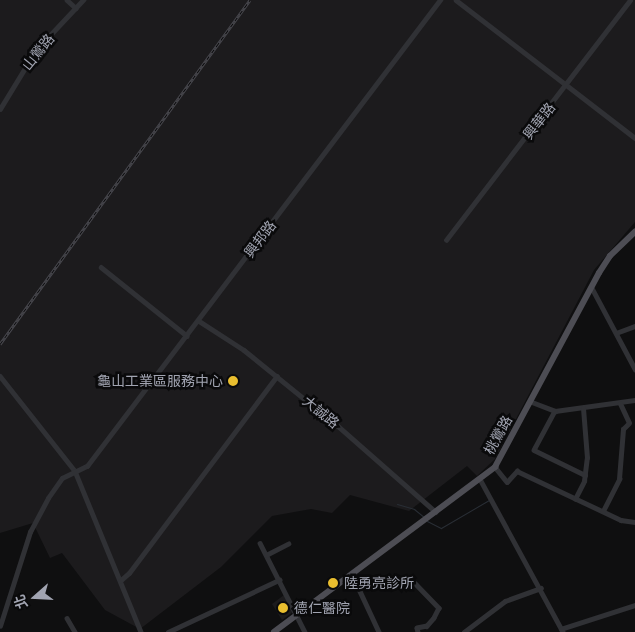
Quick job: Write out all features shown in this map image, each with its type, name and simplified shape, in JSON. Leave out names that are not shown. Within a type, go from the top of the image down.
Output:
[{"type":"main road","name":"桃鶯路","points":[[274,632],[495,467],[610,256],[635,232]]},
{"type":"street","points":[[67,0],[76,8]]},
{"type":"street","name":"山鶯路","points":[[0,109],[36,50],[84,0]]},
{"type":"street","name":"興邦路","points":[[0,626],[30,532],[48,498],[62,478],[88,466],[440,0]]},
{"type":"street","points":[[456,0],[635,138]]},
{"type":"street","name":"興華路","points":[[446,240],[567,86],[630,0]]},
{"type":"street","points":[[101,267],[187,336]]},
{"type":"street","points":[[592,288],[635,369]]},
{"type":"street","name":"大誠路","points":[[199,321],[277,376],[389,468],[436,512]]},
{"type":"street","points":[[616,333],[635,326]]},
{"type":"street","points":[[0,376],[75,471],[141,632]]},
{"type":"street","points":[[120,581],[129,573],[277,376]]},
{"type":"street","points":[[532,402],[554,411],[620,404],[635,400]]},
{"type":"street","points":[[603,511],[619,479],[623,429],[630,423],[620,404]]},
{"type":"street","points":[[575,499],[586,475],[588,458],[583,408]]},
{"type":"street","points":[[554,411],[534,450],[586,475]]},
{"type":"street","points":[[495,467],[507,482],[518,471],[621,520],[635,522]]},
{"type":"street","points":[[480,479],[541,588],[562,631],[635,605]]},
{"type":"street","points":[[260,543],[304,632]]},
{"type":"street","points":[[266,554],[288,544]]},
{"type":"street","points":[[352,574],[380,632]]},
{"type":"street","points":[[168,632],[279,580]]},
{"type":"street","points":[[414,582],[439,608],[427,626],[417,628],[418,632]]},
{"type":"street","points":[[464,632],[505,601],[541,588]]},
{"type":"street","points":[[67,618],[75,632]]},
{"type":"shaded area","points":[[0,0],[635,0],[635,222],[594,270],[495,459],[477,476],[467,466],[409,511],[350,495],[332,513],[311,509],[272,516],[221,567],[140,629],[105,610],[62,553],[50,558],[33,523],[0,533]]},
{"type":"shaded area","name":"德仁醫院","points":[[284,595],[293,612],[282,620],[272,604]]},
{"type":"waterway","points":[[427,521],[441,528],[489,500]]},
{"type":"waterway","points":[[397,504],[414,509],[425,518]]},
{"type":"railway","points":[[0,344],[250,0]]},
{"type":"place","name":"龜山工業區服務中心","points":[[233,381]]},
{"type":"place","name":"陸勇亮診所","points":[[333,583]]},
{"type":"place","name":"德仁醫院","points":[[283,608]]}]
